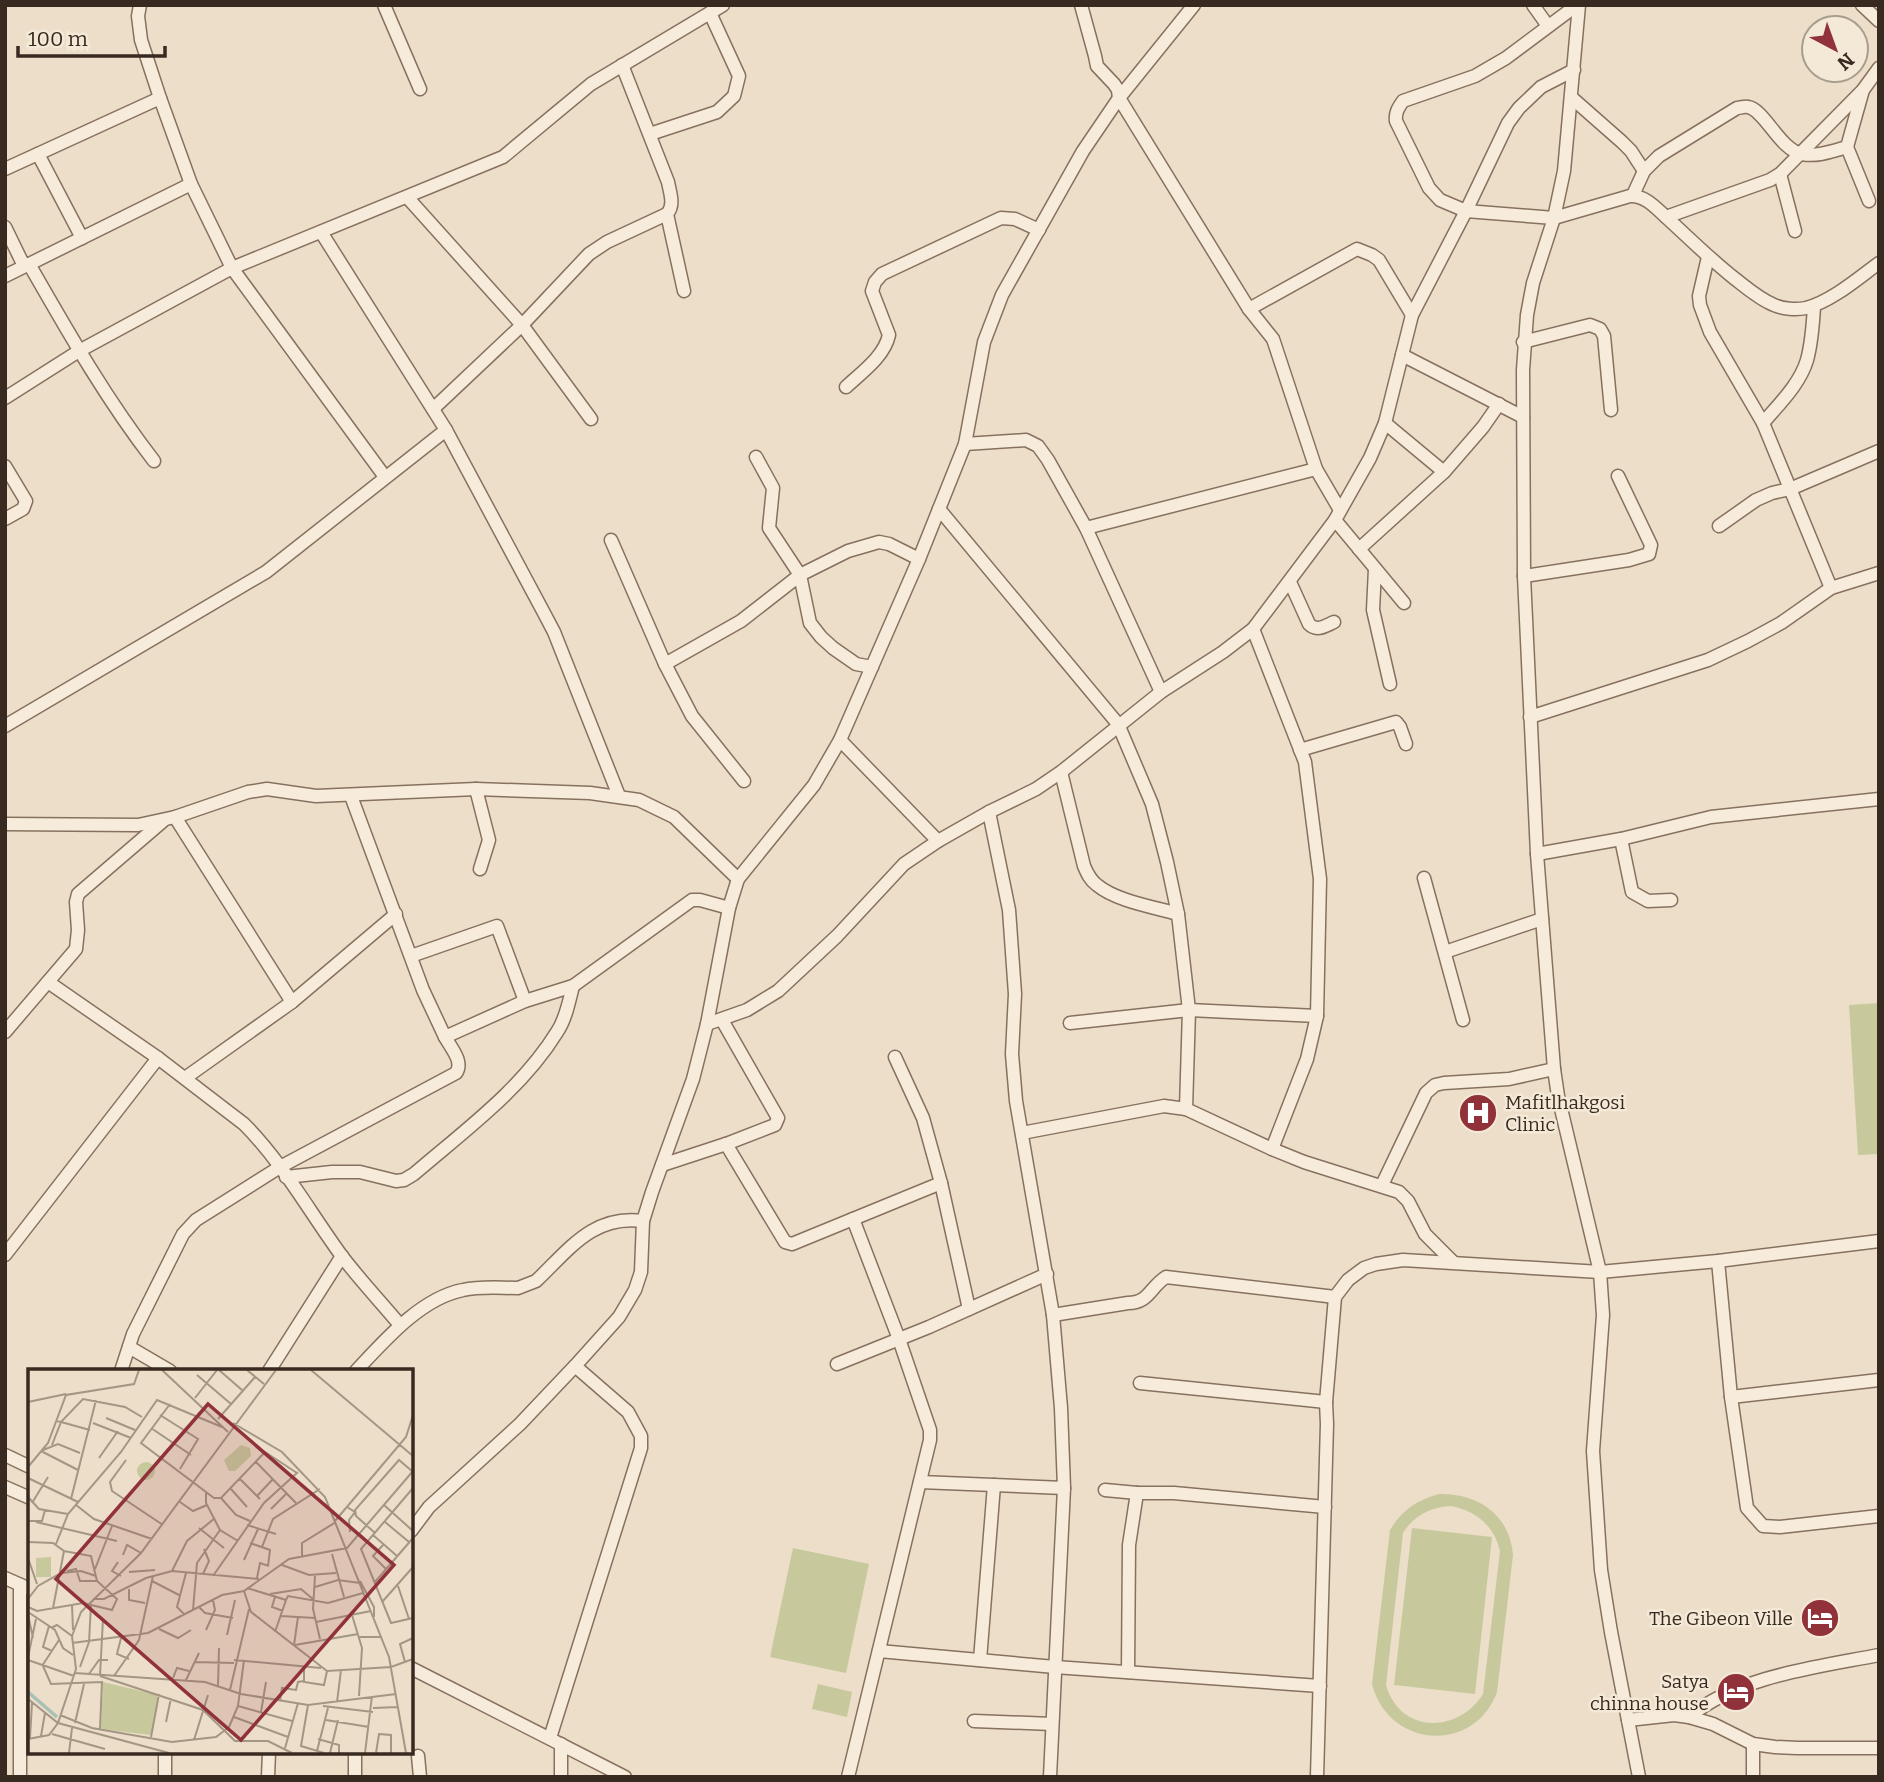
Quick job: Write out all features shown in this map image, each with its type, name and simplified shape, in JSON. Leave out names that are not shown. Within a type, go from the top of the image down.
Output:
[{"type":"street","points":[[140,5],[138,16],[141,40],[160,98],[191,184],[232,268],[385,477]]},
{"type":"street","points":[[384,5],[420,89]]},
{"type":"street","points":[[5,398],[79,351],[232,268],[503,157],[584,88],[723,5]]},
{"type":"street","points":[[1081,5],[1097,66],[1118,90],[1119,97],[1249,309],[1273,339],[1316,469],[1337,515],[1359,548],[1404,603]]},
{"type":"street","points":[[413,1528],[429,1507],[520,1423],[575,1366],[619,1317],[635,1290],[641,1272],[643,1221],[693,1079],[707,1024],[729,908],[738,879],[814,785],[840,740],[919,559],[965,444],[984,342],[1031,227],[1119,97],[1194,5]]},
{"type":"street","points":[[1533,5],[1548,26]]},
{"type":"street","points":[[1578,5],[1506,58],[1475,76],[1403,102],[1397,110],[1396,121],[1429,188],[1440,200],[1466,211],[1554,218],[1633,195],[1645,199],[1708,257],[1756,295],[1776,306],[1802,309],[1814,306],[1879,263]]},
{"type":"street","points":[[1578,5],[1564,171],[1554,218],[1533,283],[1524,342],[1524,576],[1537,854],[1554,1069],[1600,1272],[1603,1315],[1593,1451],[1601,1570],[1639,1777]]},
{"type":"street","points":[[1862,5],[1879,21]]},
{"type":"street","points":[[650,134],[717,111],[733,96],[738,76],[710,13]]},
{"type":"street","points":[[433,409],[522,325],[589,254],[671,210],[668,183],[622,65]]},
{"type":"street","points":[[1666,217],[1780,174],[1863,90],[1879,68]]},
{"type":"street","points":[[707,1024],[747,1010],[778,991],[837,936],[904,864],[989,812],[1036,789],[1161,692],[1253,629],[1337,515],[1370,458],[1385,423],[1412,315],[1508,123],[1518,108],[1541,87],[1574,70]]},
{"type":"street","points":[[1863,90],[1847,147],[1869,201]]},
{"type":"street","points":[[5,169],[160,98]]},
{"type":"street","points":[[1572,98],[1631,151],[1644,171]]},
{"type":"street","points":[[1633,195],[1644,171],[1659,156],[1737,108],[1747,106],[1759,113],[1784,143],[1801,154],[1819,154],[1847,147]]},
{"type":"street","points":[[1838,115],[1855,122]]},
{"type":"street","points":[[38,154],[82,238]]},
{"type":"street","points":[[1780,174],[1796,231]]},
{"type":"street","points":[[5,276],[191,184]]},
{"type":"street","points":[[407,197],[522,325],[591,419]]},
{"type":"street","points":[[667,214],[684,291]]},
{"type":"street","points":[[846,387],[883,352],[887,342],[889,335],[872,291],[882,274],[1001,218],[1015,219],[1031,227]]},
{"type":"street","points":[[5,227],[79,351],[154,461]]},
{"type":"street","points":[[321,232],[446,430],[554,632],[619,796]]},
{"type":"street","points":[[1249,309],[1357,249],[1379,260],[1412,315]]},
{"type":"street","points":[[1708,257],[1699,296],[1710,332],[1763,424],[1831,588]]},
{"type":"street","points":[[1763,424],[1796,383],[1807,363],[1814,306]]},
{"type":"street","points":[[1524,342],[1590,325],[1600,329],[1604,336],[1611,410]]},
{"type":"street","points":[[1402,355],[1523,417]]},
{"type":"street","points":[[1359,548],[1444,472],[1499,404]]},
{"type":"street","points":[[1385,423],[1444,472]]},
{"type":"street","points":[[5,726],[267,572],[446,430]]},
{"type":"street","points":[[965,444],[1026,440],[1033,442],[1048,460],[1086,528],[1161,692]]},
{"type":"street","points":[[1719,526],[1756,500],[1790,489],[1879,451]]},
{"type":"street","points":[[756,457],[773,488],[769,528],[800,575],[810,623],[833,648],[856,664],[872,667]]},
{"type":"street","points":[[5,466],[26,501],[23,509],[5,519]]},
{"type":"street","points":[[1086,528],[1316,469]]},
{"type":"street","points":[[1524,576],[1629,560],[1649,554],[1651,545],[1618,476]]},
{"type":"street","points":[[939,509],[1118,724],[1152,804],[1178,915],[1189,1010],[1186,1109]]},
{"type":"street","points":[[611,540],[665,664],[692,716],[744,781]]},
{"type":"street","points":[[665,664],[741,621],[800,575],[848,551],[879,542],[919,559]]},
{"type":"street","points":[[1375,569],[1373,610],[1390,684]]},
{"type":"street","points":[[1530,717],[1708,660],[1781,623],[1831,588],[1879,573]]},
{"type":"street","points":[[1290,582],[1313,628],[1334,622]]},
{"type":"street","points":[[1253,629],[1305,762],[1320,879],[1317,1016],[1307,1059],[1272,1149]]},
{"type":"street","points":[[1300,750],[1396,722],[1406,744]]},
{"type":"street","points":[[840,740],[938,841]]},
{"type":"street","points":[[1061,772],[1089,877],[1098,886],[1119,897],[1178,915]]},
{"type":"street","points":[[5,824],[138,825],[171,818],[248,792],[267,789],[316,796],[476,789],[590,793],[639,800],[674,817],[738,879]]},
{"type":"street","points":[[476,789],[488,840],[480,869]]},
{"type":"street","points":[[122,1369],[133,1334],[188,1227],[459,1069],[459,1063],[423,990],[351,796]]},
{"type":"street","points":[[1537,854],[1621,839],[1711,817],[1879,799]]},
{"type":"street","points":[[989,812],[1009,910],[1015,994],[1012,1054],[1016,1101],[1053,1315],[1061,1408],[1064,1488],[1050,1777]]},
{"type":"street","points":[[5,1032],[76,949],[78,894],[171,818]]},
{"type":"street","points":[[171,818],[292,1002]]},
{"type":"street","points":[[1621,839],[1632,892],[1648,901],[1671,900]]},
{"type":"street","points":[[1423,878],[1463,1020]]},
{"type":"street","points":[[445,1037],[525,1001],[573,986],[692,901],[700,900],[729,908]]},
{"type":"street","points":[[185,1078],[292,1002],[396,914]]},
{"type":"street","points":[[1445,952],[1542,919]]},
{"type":"street","points":[[411,956],[497,926],[525,1001]]},
{"type":"street","points":[[48,982],[159,1058],[244,1124],[283,1172],[342,1256],[400,1325]]},
{"type":"street","points":[[283,1172],[360,1172],[396,1181],[414,1174],[507,1093],[539,1057],[558,1031],[573,986]]},
{"type":"street","points":[[1070,1023],[1189,1010],[1317,1016]]},
{"type":"street","points":[[662,1165],[775,1125],[778,1119],[722,1020]]},
{"type":"street","points":[[895,1057],[923,1118],[970,1309]]},
{"type":"street","points":[[5,1255],[159,1058]]},
{"type":"street","points":[[1382,1185],[1426,1093],[1435,1085],[1509,1079],[1554,1069]]},
{"type":"street","points":[[1022,1133],[1164,1106],[1186,1109],[1304,1162],[1399,1192],[1408,1201],[1425,1234],[1452,1262]]},
{"type":"street","points":[[726,1144],[785,1242],[792,1244],[941,1183]]},
{"type":"street","points":[[358,1369],[400,1325],[442,1296],[467,1289],[526,1286],[586,1234],[601,1225],[630,1219],[643,1221]]},
{"type":"street","points":[[848,1777],[930,1440],[930,1430],[899,1339],[853,1219]]},
{"type":"street","points":[[1317,1777],[1326,1402],[1335,1297],[1348,1280],[1364,1268],[1403,1260],[1600,1272],[1879,1241]]},
{"type":"street","points":[[270,1369],[342,1256]]},
{"type":"street","points":[[1718,1261],[1731,1397],[1747,1508],[1763,1526],[1780,1527],[1879,1516]]},
{"type":"street","points":[[837,1364],[1046,1274]]},
{"type":"street","points":[[1053,1315],[1138,1303],[1166,1277],[1335,1297]]},
{"type":"street","points":[[129,1347],[167,1369]]},
{"type":"street","points":[[561,1777],[555,1741],[641,1448],[641,1436],[628,1412],[575,1366]]},
{"type":"street","points":[[1731,1397],[1879,1380]]},
{"type":"street","points":[[1140,1383],[1326,1402]]},
{"type":"street","points":[[5,1455],[28,1466]]},
{"type":"street","points":[[920,1482],[1064,1488]]},
{"type":"street","points":[[980,1660],[994,1485]]},
{"type":"street","points":[[5,1487],[28,1498]]},
{"type":"street","points":[[1105,1490],[1174,1493],[1325,1507]]},
{"type":"street","points":[[1128,1672],[1129,1545],[1137,1493]]},
{"type":"street","points":[[5,1578],[25,1587],[25,1719],[20,1777]]},
{"type":"street","points":[[879,1651],[1320,1686]]},
{"type":"street","points":[[1689,1717],[1710,1702],[1737,1689],[1808,1667],[1879,1655]]},
{"type":"street","points":[[413,1669],[625,1777]]},
{"type":"street","points":[[1628,1720],[1674,1715],[1713,1724],[1754,1744],[1798,1748],[1879,1748]]},
{"type":"street","points":[[974,1721],[1052,1724]]},
{"type":"street","points":[[1753,1777],[1754,1744]]},
{"type":"street","points":[[165,1754],[165,1777]]},
{"type":"street","points":[[268,1777],[269,1754]]},
{"type":"street","points":[[355,1754],[355,1777]]},
{"type":"street","points":[[418,1756],[421,1777]]},
{"type":"green space","points":[[1879,1003],[1879,1154],[1858,1155],[1849,1005]]},
{"type":"green space","points":[[1439,1494],[1467,1497],[1490,1509],[1506,1528],[1513,1555],[1497,1692],[1486,1712],[1470,1726],[1452,1734],[1432,1736],[1413,1731],[1395,1721],[1381,1705],[1372,1684],[1390,1530],[1405,1511]],"holes":[[[1451,1506],[1460,1508],[1489,1527],[1500,1551],[1483,1694],[1472,1707],[1459,1716],[1445,1722],[1430,1723],[1416,1720],[1404,1713],[1393,1701],[1386,1685],[1403,1533],[1412,1521],[1430,1510]]]},
{"type":"green space","points":[[1412,1528],[1492,1537],[1475,1694],[1394,1685]]},
{"type":"green space","points":[[793,1548],[869,1564],[846,1673],[770,1657]]},
{"type":"green space","points":[[818,1684],[852,1692],[847,1717],[812,1709]]},
{"type":"place","name":"Mafitlhakgosi Clinic","points":[[1478,1113]]},
{"type":"place","name":"The Gibeon Ville","points":[[1820,1618]]},
{"type":"place","name":"Satya chinna house","points":[[1736,1692]]}]
